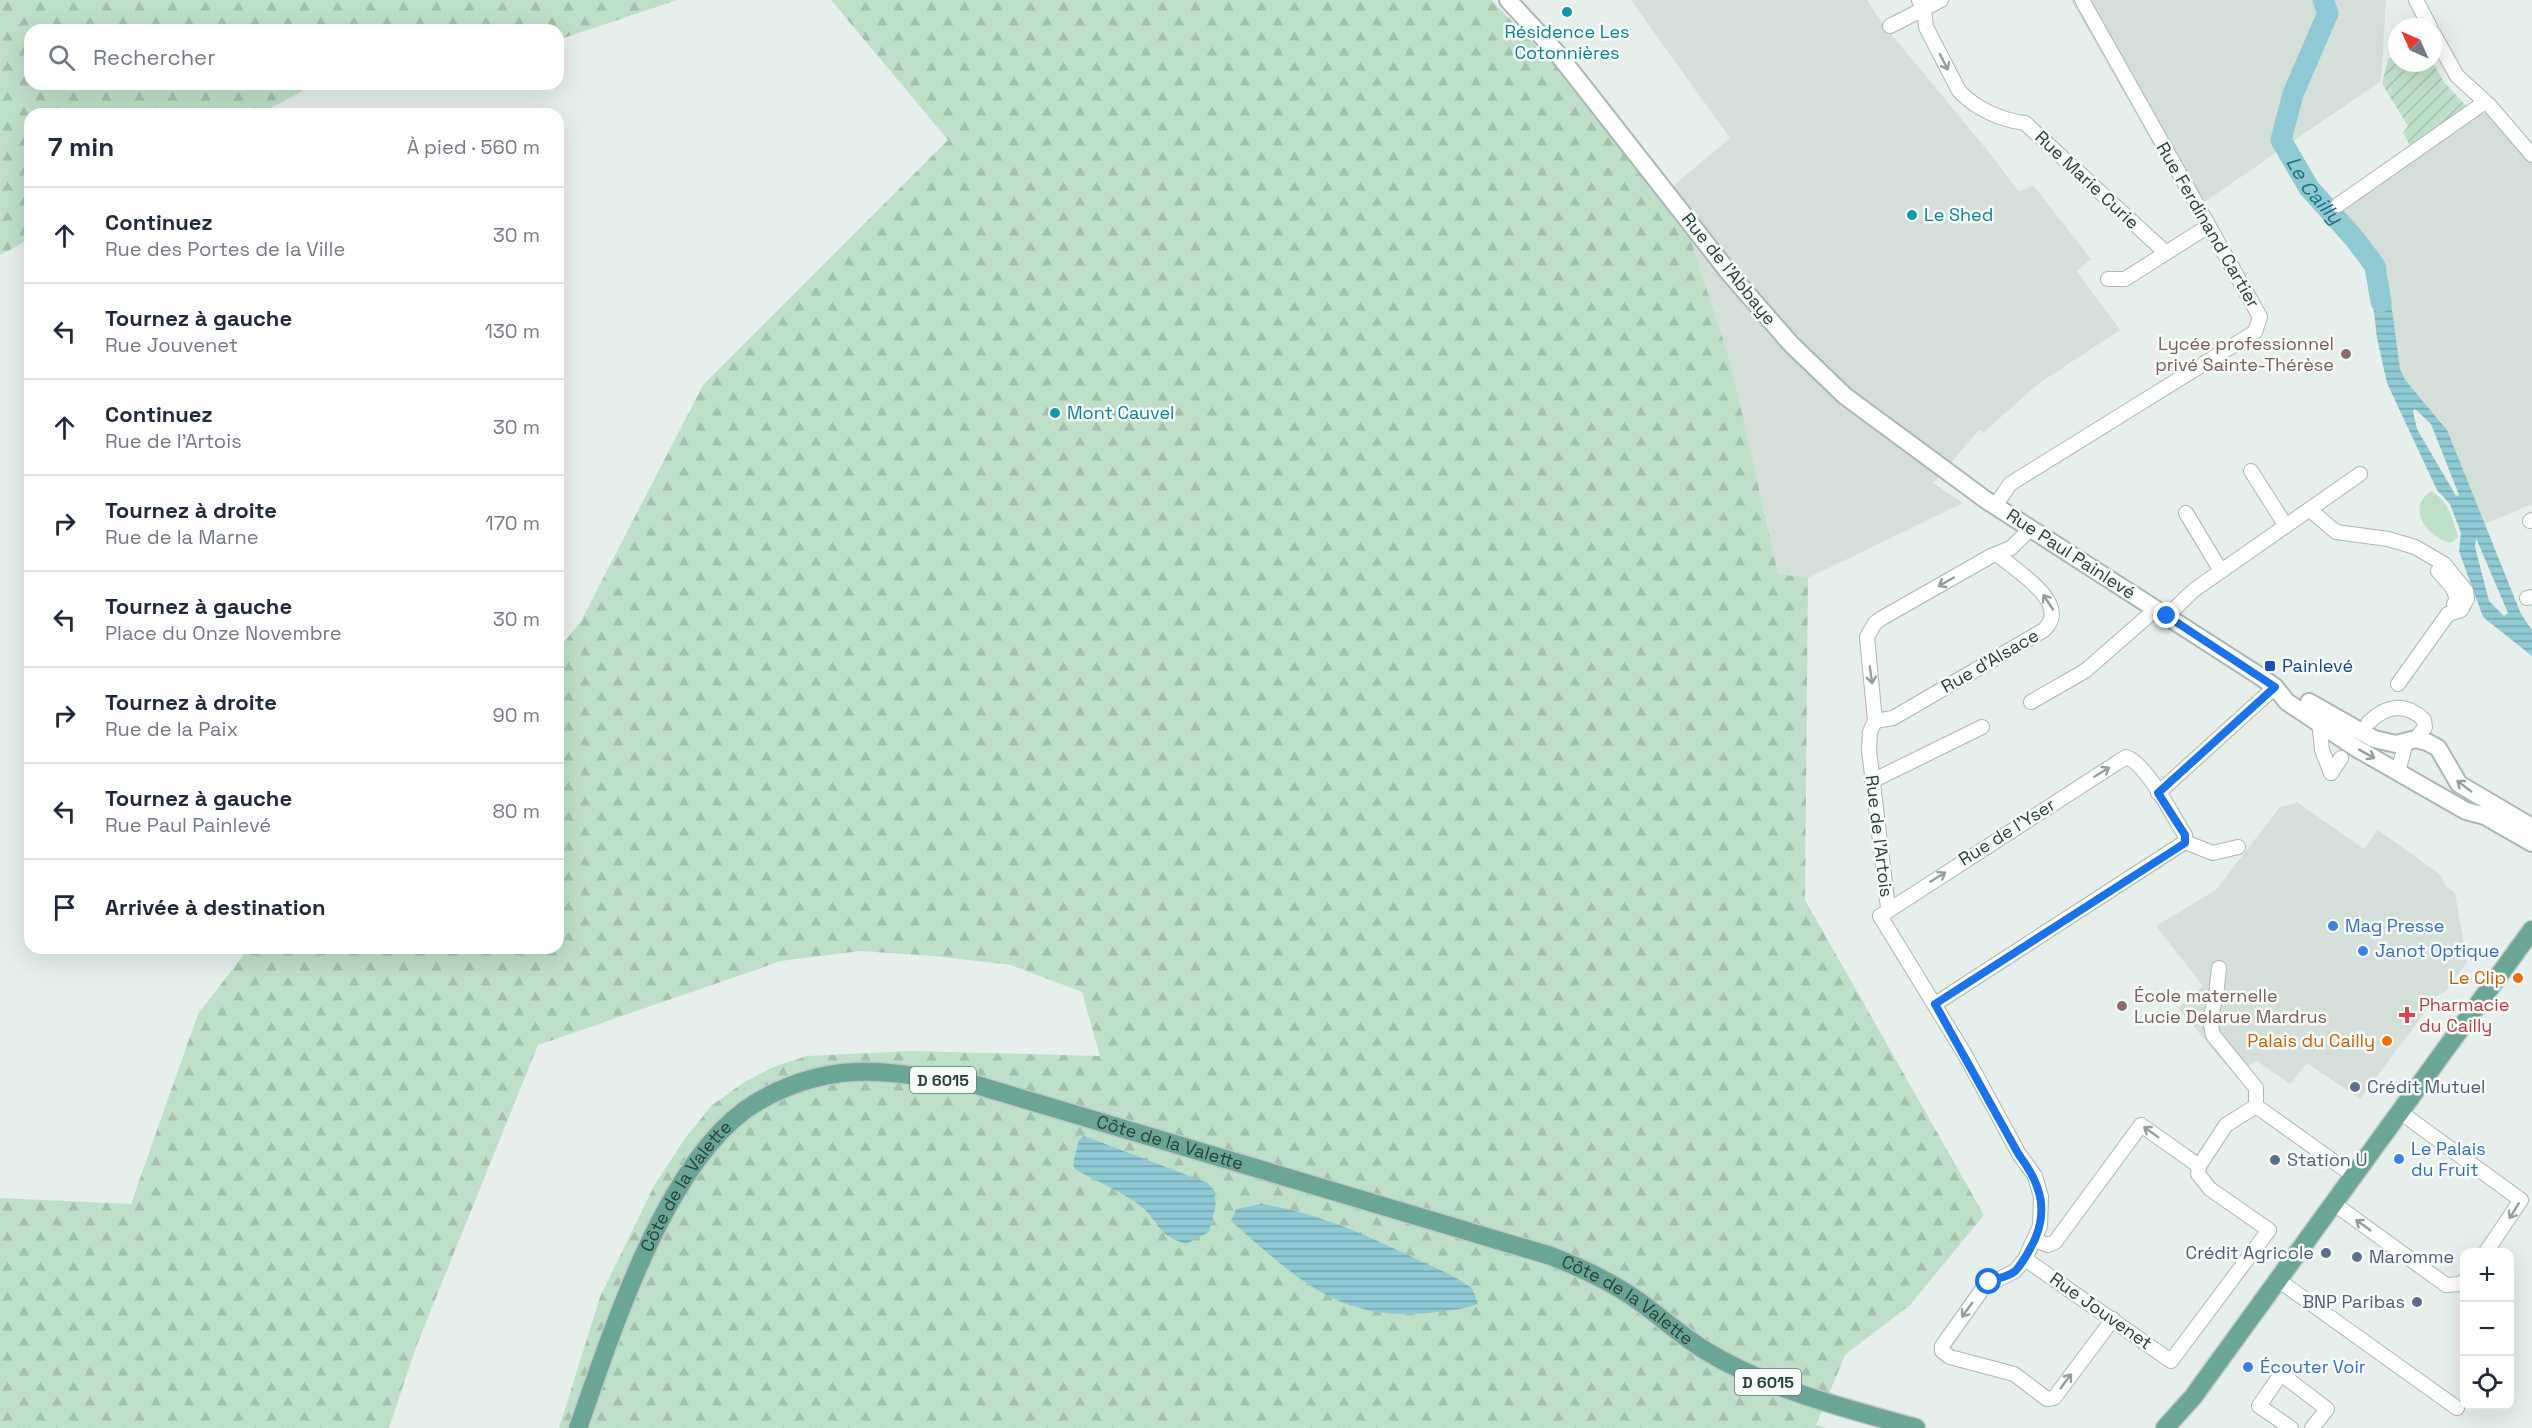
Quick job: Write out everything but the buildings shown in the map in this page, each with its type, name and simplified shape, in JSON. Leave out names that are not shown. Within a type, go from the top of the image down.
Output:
[{"type":"main road","points":[[2165,1428],[2193,1397],[2532,930]]},
{"type":"main road","name":"Côte de la Valette","points":[[578,1428],[620,1310],[651,1242],[689,1174],[712,1143],[744,1111],[769,1095],[806,1080],[842,1073],[881,1072],[982,1087],[1551,1256],[1601,1278],[1638,1301],[1706,1351],[1763,1380],[1827,1403],[1916,1428]]},
{"type":"street","name":"Rue de l'Abbaye","points":[[1508,0],[1557,53],[1730,274],[1800,353],[1845,396],[1990,503]]},
{"type":"street","points":[[1890,26],[1921,4],[1941,0]]},
{"type":"street","name":"Rue Ferdinand Cartier","points":[[1990,503],[2010,484],[2255,332],[2260,317],[2082,0]]},
{"type":"street","points":[[2416,0],[2425,18]]},
{"type":"street","name":"Rue Marie Curie","points":[[1921,4],[1926,27],[1959,91],[1967,99],[1998,117],[2025,123],[2165,252]]},
{"type":"street","points":[[2442,49],[2457,76],[2485,102],[2532,155]]},
{"type":"street","points":[[2338,205],[2485,102]]},
{"type":"street","points":[[2108,279],[2125,279],[2154,263],[2165,252],[2207,226]]},
{"type":"street","points":[[2251,471],[2286,526]]},
{"type":"street","points":[[2031,702],[2085,671],[2161,612],[2360,474]]},
{"type":"street","name":"Rue Paul Painlevé","points":[[1990,503],[2275,687]]},
{"type":"street","points":[[2310,510],[2336,532],[2415,547],[2452,571],[2466,591],[2467,599],[2461,610],[2448,614],[2397,684]]},
{"type":"street","points":[[2186,513],[2221,571]]},
{"type":"street","points":[[1997,554],[2011,548],[2031,528]]},
{"type":"street","name":"Rue de l'Artois","points":[[1997,554],[1882,618],[1870,630],[1866,644],[1875,721],[1869,741],[1888,908],[1881,914],[1880,919],[1935,1004],[2019,1155],[2035,1176],[2043,1209],[2035,1240]]},
{"type":"street","name":"Rue d'Alsace","points":[[1875,721],[1893,718],[2044,630],[2052,623],[2054,613],[2049,601],[1997,554]]},
{"type":"street","points":[[2430,557],[2430,561],[2453,588],[2457,600],[2454,604]]},
{"type":"street","points":[[2275,687],[2287,702],[2319,721],[2356,748],[2466,812],[2484,808],[2532,827]]},
{"type":"street","points":[[2275,687],[2292,693],[2374,739],[2411,741],[2438,748],[2451,774],[2459,784],[2484,808],[2532,843]]},
{"type":"street","points":[[2185,843],[2185,835],[2158,793],[2275,687]]},
{"type":"street","points":[[2368,723],[2379,711],[2401,707],[2411,710],[2424,720],[2425,727],[2411,741],[2398,772]]},
{"type":"street","points":[[2319,721],[2322,750],[2331,773],[2341,758]]},
{"type":"street","points":[[1872,781],[1982,727]]},
{"type":"street","name":"Rue de l'Yser","points":[[1888,908],[2126,757],[2135,760],[2158,793]]},
{"type":"street","points":[[2185,843],[2213,854],[2238,847]]},
{"type":"street","points":[[1935,1004],[2185,843]]},
{"type":"street","points":[[2220,968],[2210,1020],[2213,1035],[2256,1088],[2256,1106]]},
{"type":"street","points":[[2113,1319],[2054,1398],[2047,1399],[2014,1374],[1950,1357],[1942,1351],[1942,1346],[1984,1287],[2015,1271],[2025,1259],[2035,1240],[2048,1245],[2055,1242],[2141,1125],[2199,1166],[2226,1125],[2256,1106]]},
{"type":"street","points":[[2256,1106],[2354,1176]]},
{"type":"street","points":[[2400,1112],[2522,1200],[2489,1248]]},
{"type":"street","name":"Rue Jouvenet","points":[[2025,1259],[2172,1361],[2269,1230],[2203,1183],[2198,1174],[2199,1166]]},
{"type":"street","points":[[2334,1203],[2446,1285],[2460,1284]]},
{"type":"street","points":[[2278,1280],[2457,1408]]},
{"type":"street","points":[[2291,1428],[2259,1406],[2281,1374],[2327,1409],[2312,1428]]},
{"type":"shaded area","points":[[1631,0],[1867,0],[1883,24],[2019,192],[2033,185],[2091,259],[2077,271],[2120,330],[2038,384],[1983,433],[1979,430],[1933,483],[1963,503],[1808,578],[1778,575],[1731,364],[1673,186],[1730,138]]},
{"type":"shaded area","points":[[2071,0],[2386,0],[2381,81],[2191,211]]},
{"type":"shaded area","points":[[2481,113],[2491,115],[2532,160],[2532,504],[2485,524],[2441,422],[2403,382],[2397,365],[2388,274],[2366,240],[2337,210]]},
{"type":"shaded area","points":[[2297,802],[2364,849],[2378,830],[2441,875],[2445,885],[2455,893],[2467,962],[2446,991],[2437,996],[2360,1099],[2307,1063],[2290,1084],[2257,1061],[2246,1067],[2241,1063],[2232,1072],[2178,1008],[2203,986],[2156,926],[2216,890],[2279,808]]},
{"type":"green space","points":[[0,0],[677,0],[564,38],[564,24],[24,24],[24,90],[304,90],[271,108],[24,108],[24,242],[0,255]]},
{"type":"green space","points":[[831,0],[1491,0],[1673,186],[1731,364],[1778,574],[1808,578],[1805,900],[1984,1215],[1910,1305],[1845,1355],[1816,1425],[1827,1428],[559,1428],[600,1297],[654,1186],[684,1140],[711,1106],[743,1083],[773,1067],[807,1056],[911,1051],[1100,1056],[1082,992],[1011,965],[934,956],[860,951],[781,961],[538,1045],[416,1347],[389,1428],[0,1428],[0,1198],[131,1204],[198,1014],[244,954],[564,954],[564,642],[581,621],[703,385],[948,140]]},
{"type":"green space","points":[[2388,59],[2388,72],[2438,72],[2444,82],[2469,109],[2412,149],[2403,133],[2408,126],[2382,84]]},
{"type":"green space","points":[[2431,491],[2442,500],[2452,517],[2458,537],[2451,543],[2435,535],[2423,522],[2420,506],[2423,498]]},
{"type":"water","points":[[2383,270],[2388,280],[2400,369],[2405,380],[2447,430],[2521,614],[2532,630],[2532,656],[2483,617],[2459,551],[2461,533],[2450,504],[2437,490],[2387,383],[2377,338],[2370,278]],"holes":[[[2415,409],[2431,424],[2459,495],[2456,496],[2417,429],[2413,411]],[[2476,538],[2508,613],[2504,616],[2489,601],[2475,547]]]},
{"type":"water","points":[[1084,1136],[1208,1183],[1216,1201],[1209,1232],[1186,1244],[1177,1241],[1162,1230],[1139,1205],[1076,1170],[1073,1164],[1079,1140]]},
{"type":"water","points":[[1261,1204],[1311,1215],[1383,1243],[1453,1276],[1472,1288],[1478,1304],[1447,1311],[1396,1314],[1368,1310],[1319,1291],[1297,1277],[1231,1221],[1236,1209]]},
{"type":"waterway","name":"Le Cailly","points":[[2323,0],[2328,13],[2293,94],[2281,140],[2309,188],[2354,238],[2375,266],[2381,302]]},
{"type":"place","name":"Résidence Les Cotonnières","points":[[1567,12]]},
{"type":"place","name":"Le Shed","points":[[1912,215]]},
{"type":"place","name":"Lycée professionnel privé Sainte-Thérèse","points":[[2346,354]]},
{"type":"place","name":"Mont Cauvel","points":[[1055,413]]},
{"type":"place","name":"Painlevé","points":[[2270,666]]},
{"type":"place","name":"Mag Presse","points":[[2333,926]]},
{"type":"place","name":"Janot Optique","points":[[2363,951]]},
{"type":"place","name":"Le Clip","points":[[2518,978]]},
{"type":"place","name":"École maternelle Lucie Delarue Mardrus","points":[[2122,1006]]},
{"type":"place","name":"Pharmacie du Cailly","points":[[2407,1015]]},
{"type":"place","name":"Palais du Cailly","points":[[2387,1041]]},
{"type":"place","name":"Crédit Mutuel","points":[[2355,1087]]},
{"type":"place","name":"Le Palais du Fruit","points":[[2399,1159]]},
{"type":"place","name":"Station U","points":[[2275,1160]]},
{"type":"place","name":"Crédit Agricole","points":[[2326,1253]]},
{"type":"place","name":"Maromme","points":[[2357,1257]]},
{"type":"place","name":"BNP Paribas","points":[[2417,1302]]},
{"type":"place","name":"Écouter Voir","points":[[2248,1367]]},
{"type":"route","points":[[1989,1282],[2010,1275],[2025,1259],[2040,1226],[2043,1209],[2041,1197],[2035,1176],[2019,1155],[1935,1004],[2185,843],[2185,835],[2158,793],[2275,687],[2167,616]]}]
